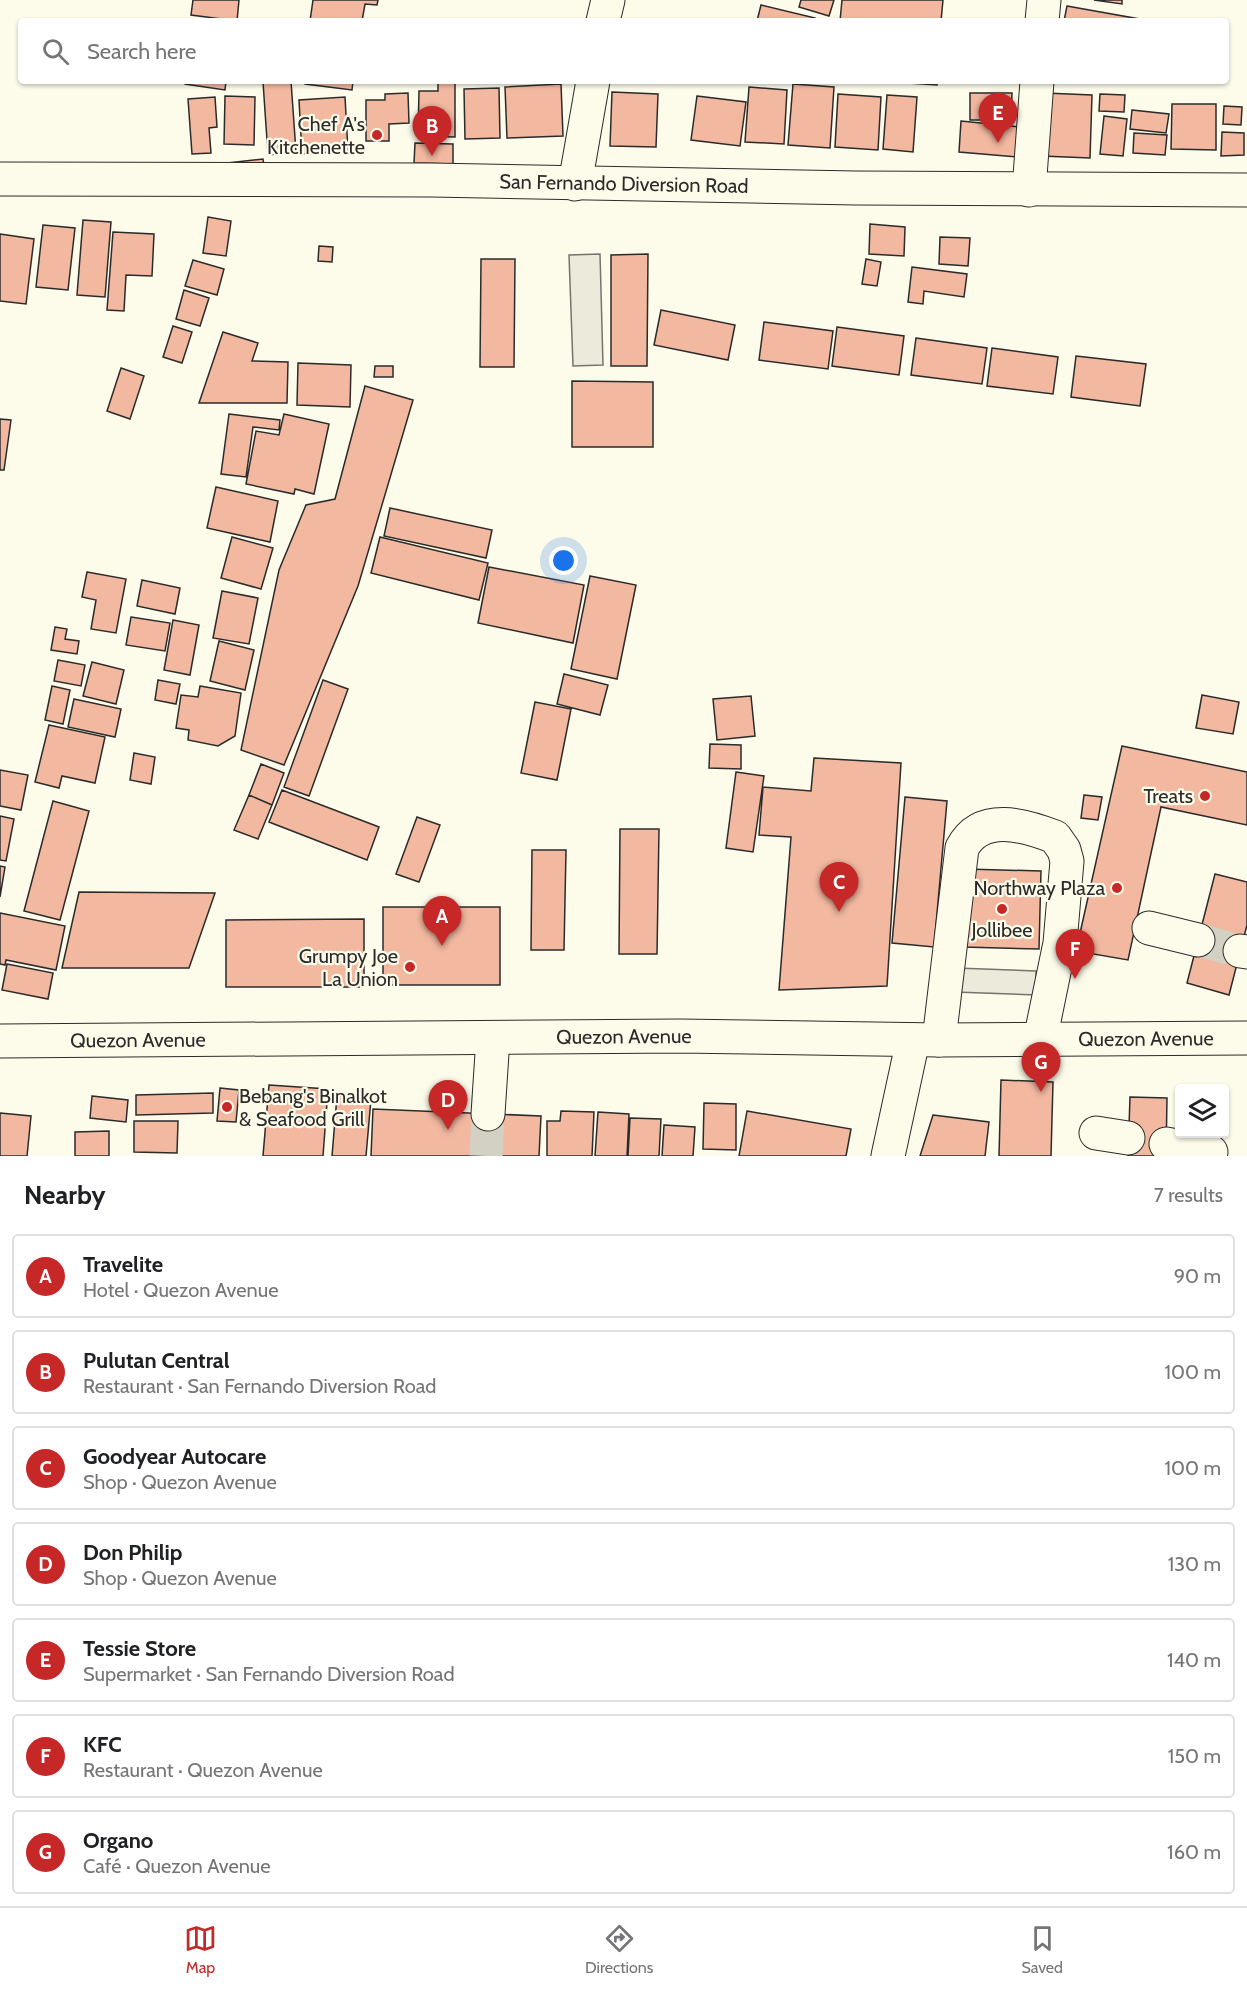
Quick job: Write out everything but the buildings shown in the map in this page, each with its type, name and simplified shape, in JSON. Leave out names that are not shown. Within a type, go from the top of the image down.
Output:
[{"type":"main road","points":[[604,18],[608,0]]},
{"type":"main road","points":[[1042,18],[1044,0]]},
{"type":"main road","points":[[575,184],[592,84]]},
{"type":"main road","points":[[1029,190],[1037,84]]},
{"type":"main road","name":"San Fernando Diversion Road","points":[[0,179],[431,180],[1029,190],[1247,190]]},
{"type":"main road","points":[[888,1156],[926,1040],[962,848],[967,838],[977,830],[1003,824],[1055,837],[1064,850],[1067,861],[1060,943],[1040,1040]]},
{"type":"main road","points":[[1149,928],[1198,940]]},
{"type":"main road","name":"Quezon Avenue","points":[[0,1041],[680,1036],[926,1040],[1247,1038]]},
{"type":"main road","points":[[488,1114],[493,1038]]},
{"type":"main road","points":[[1096,1133],[1128,1138]]},
{"type":"main road","points":[[1166,1144],[1211,1152]]},
{"type":"shaded area","points":[[600,254],[603,365],[573,366],[569,255]]},
{"type":"shaded area","points":[[956,968],[1036,971],[1036,995],[955,992]]},
{"type":"tunnel","points":[[1198,940],[1240,951]]},
{"type":"tunnel","points":[[486,1156],[488,1114]]},
{"type":"place","name":"Chef A's Kitchenette","points":[[377,135]]},
{"type":"place","name":"Tessie Store","points":[[998,143]]},
{"type":"place","name":"Pulutan Central","points":[[432,156]]},
{"type":"place","name":"Treats","points":[[1205,796]]},
{"type":"place","name":"Northway Plaza","points":[[1117,888]]},
{"type":"place","name":"Jollibee","points":[[1002,909]]},
{"type":"place","name":"Goodyear Autocare","points":[[839,912]]},
{"type":"place","name":"Travelite","points":[[442,946]]},
{"type":"place","name":"Grumpy Joe La Union","points":[[410,967]]},
{"type":"place","name":"KFC","points":[[1075,979]]},
{"type":"place","name":"Organo","points":[[1041,1092]]},
{"type":"place","name":"Bebang's Binalkot & Seafood Grill","points":[[227,1107]]},
{"type":"place","name":"Don Philip","points":[[448,1130]]}]
